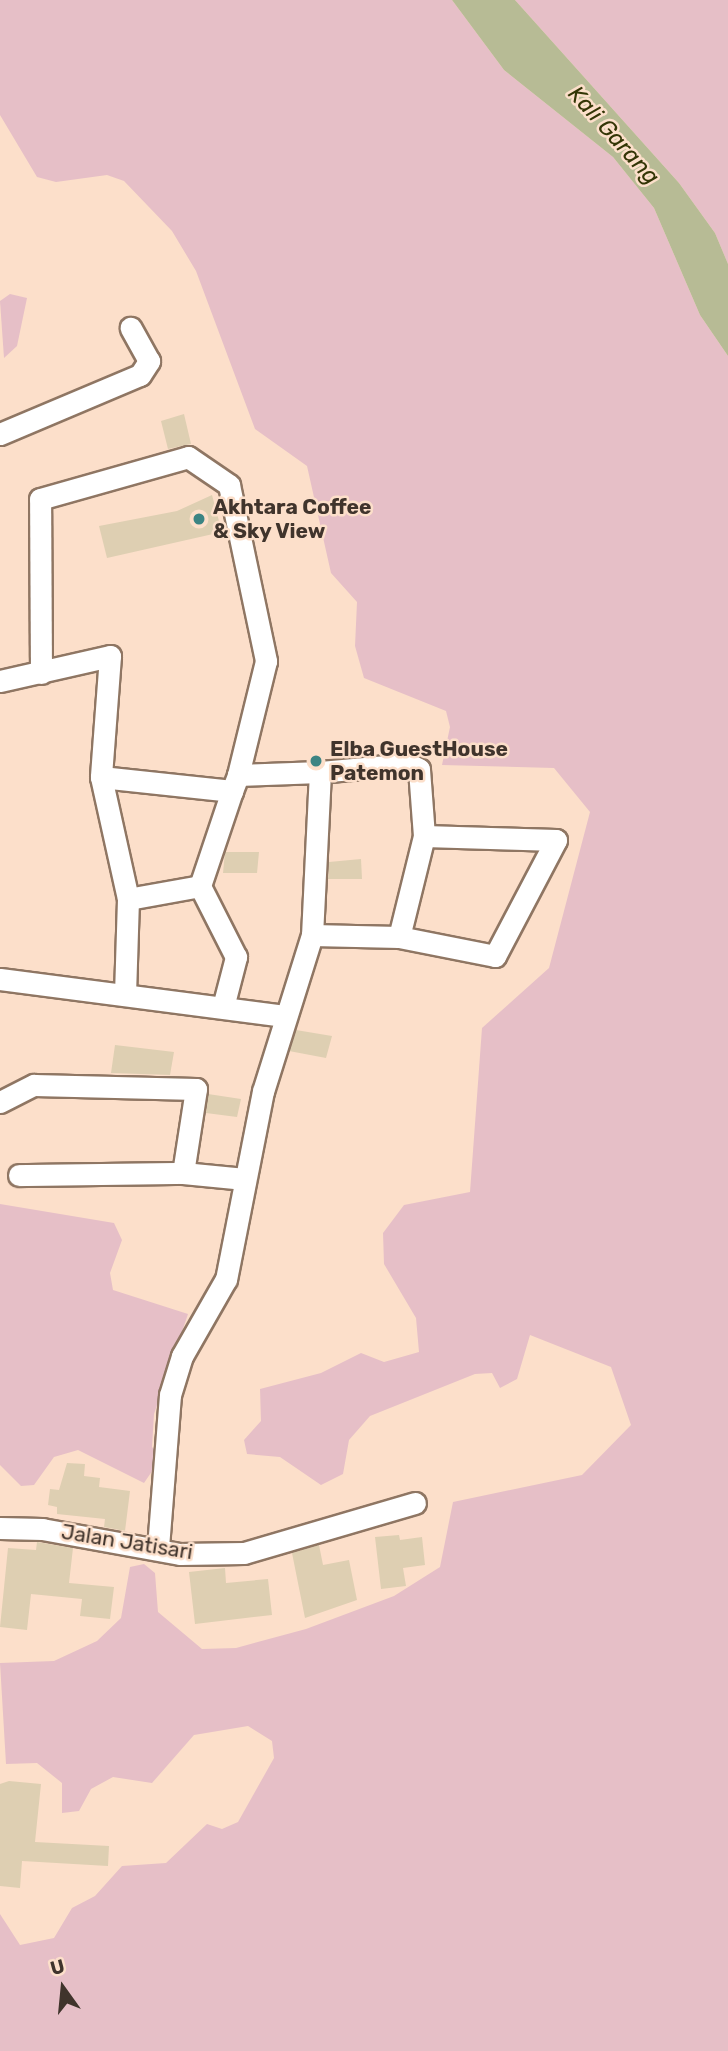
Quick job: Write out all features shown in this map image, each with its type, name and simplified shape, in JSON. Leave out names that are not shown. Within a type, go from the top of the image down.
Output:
[{"type":"street","points":[[0,435],[140,375],[149,361],[131,328]]},
{"type":"street","points":[[41,673],[40,499],[188,457],[229,485],[266,661],[235,783],[200,886],[236,957],[223,1007]]},
{"type":"street","points":[[0,681],[110,656],[101,777],[128,899],[125,993]]},
{"type":"street","points":[[101,777],[235,783],[409,764],[419,769],[424,836],[399,937]]},
{"type":"street","points":[[158,1548],[170,1395],[182,1356],[226,1279],[245,1179],[285,1016],[312,935],[320,772]]},
{"type":"street","points":[[312,935],[399,937],[495,956],[556,840],[424,836]]},
{"type":"street","points":[[128,899],[200,886]]},
{"type":"street","points":[[0,979],[125,993],[285,1016]]},
{"type":"street","points":[[0,1102],[34,1085],[196,1089],[183,1173]]},
{"type":"street","points":[[19,1175],[183,1173],[245,1179]]},
{"type":"street","name":"Jalan Jatisari","points":[[0,1528],[158,1548],[180,1554],[244,1553],[415,1503]]},
{"type":"shaded area","points":[[0,0],[452,0],[504,70],[613,157],[654,208],[700,315],[728,356],[728,2051],[0,2051],[0,1914],[20,1945],[54,1938],[72,1908],[95,1896],[122,1866],[166,1863],[207,1824],[222,1829],[238,1822],[274,1758],[272,1741],[248,1726],[194,1735],[152,1783],[113,1777],[91,1789],[79,1811],[62,1813],[62,1783],[37,1763],[6,1764],[0,1663],[54,1661],[97,1641],[121,1618],[130,1567],[144,1564],[155,1573],[158,1612],[202,1649],[236,1648],[306,1629],[394,1596],[440,1567],[453,1502],[582,1475],[631,1425],[611,1367],[530,1335],[517,1379],[500,1388],[492,1373],[475,1374],[370,1416],[349,1440],[343,1474],[321,1485],[280,1457],[247,1454],[244,1440],[261,1421],[260,1389],[321,1373],[361,1353],[384,1362],[419,1352],[416,1318],[384,1264],[383,1233],[404,1205],[470,1192],[482,1028],[549,968],[590,812],[554,768],[442,765],[450,727],[446,711],[364,678],[355,646],[357,602],[331,573],[307,466],[255,429],[196,271],[172,231],[124,181],[107,175],[56,182],[37,177],[0,115]]},
{"type":"shaded area","points":[[515,0],[728,0],[728,264],[715,233],[679,183]]},
{"type":"shaded area","points":[[10,294],[27,298],[17,346],[4,358],[0,301]]},
{"type":"shaded area","points":[[0,1204],[114,1223],[122,1240],[110,1273],[113,1290],[188,1314],[154,1414],[152,1447],[161,1458],[144,1483],[78,1450],[54,1457],[34,1485],[21,1486],[0,1465]]},
{"type":"water","name":"Kali Garang","points":[[452,0],[515,0],[679,183],[715,233],[728,264],[728,356],[700,315],[654,208],[613,157],[504,70]]},
{"type":"building","points":[[184,414],[191,444],[168,449],[161,421]]},
{"type":"building","points":[[212,495],[222,532],[107,558],[99,526],[177,511]]},
{"type":"building","points":[[225,852],[259,852],[257,873],[223,873]]},
{"type":"building","points":[[361,859],[362,879],[328,879],[329,862]]},
{"type":"building","points":[[296,1030],[332,1036],[326,1058],[289,1051]]},
{"type":"building","points":[[115,1045],[174,1052],[170,1075],[111,1073]]},
{"type":"building","points":[[208,1094],[241,1099],[237,1117],[206,1113]]},
{"type":"building","points":[[67,1463],[85,1464],[84,1476],[100,1478],[99,1487],[130,1491],[125,1531],[104,1527],[105,1519],[57,1514],[57,1507],[48,1505],[50,1489],[59,1490]]},
{"type":"building","points":[[399,1535],[400,1540],[422,1537],[425,1565],[403,1568],[406,1586],[381,1589],[375,1537]]},
{"type":"building","points":[[37,1542],[73,1548],[69,1583],[114,1587],[110,1619],[80,1616],[82,1599],[31,1594],[27,1630],[0,1627],[8,1548],[36,1550]]},
{"type":"building","points":[[319,1545],[323,1565],[349,1560],[357,1600],[305,1618],[292,1553]]},
{"type":"building","points":[[225,1568],[226,1583],[268,1579],[272,1615],[195,1624],[189,1572]]},
{"type":"building","points":[[9,1781],[41,1784],[35,1842],[109,1846],[108,1866],[22,1861],[20,1888],[0,1886],[0,1784]]},
{"type":"place","name":"Akhtara Coffee & Sky View","points":[[199,519]]},
{"type":"place","name":"Elba GuestHouse Patemon","points":[[316,761]]}]
